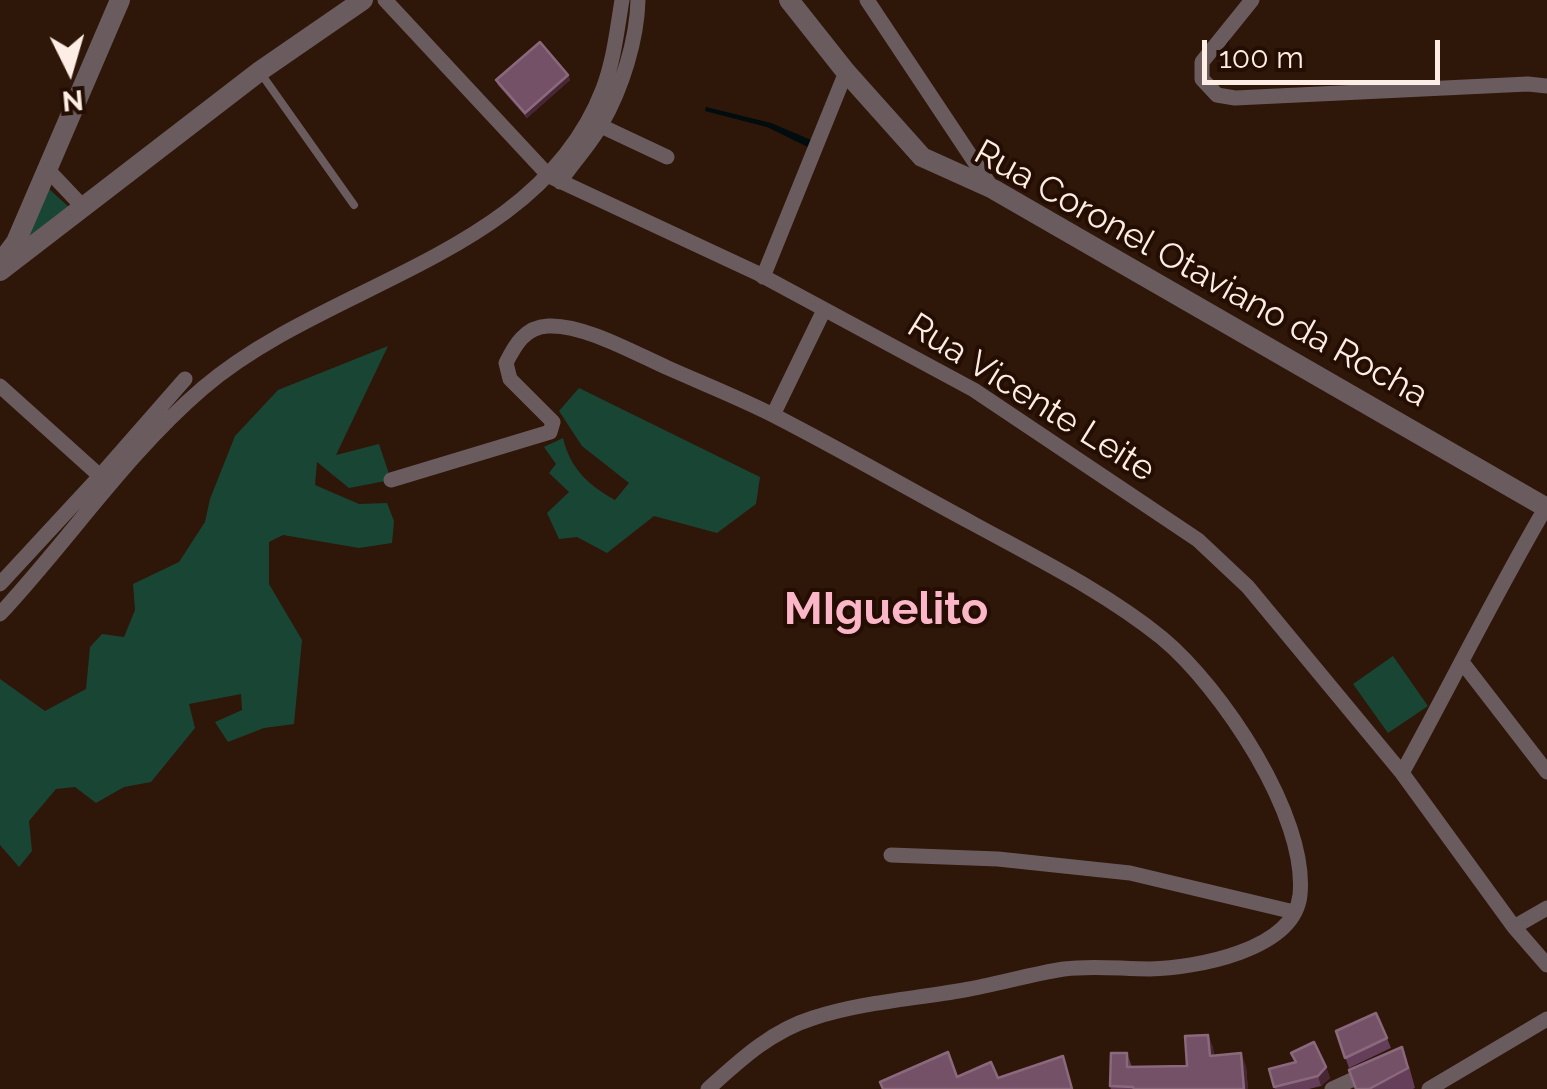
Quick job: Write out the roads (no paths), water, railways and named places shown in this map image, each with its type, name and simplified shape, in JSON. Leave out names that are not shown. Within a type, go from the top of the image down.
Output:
[{"type":"street","points":[[0,263],[16,242],[120,0]]},
{"type":"street","points":[[0,271],[260,71],[363,0]]},
{"type":"street","name":"Rua Vicente Leite","points":[[385,0],[554,178],[763,277],[974,390],[1198,540],[1248,588],[1402,772],[1514,927],[1547,965]]},
{"type":"street","points":[[554,178],[602,92],[612,61],[622,0]]},
{"type":"street","points":[[0,584],[205,386],[298,322],[442,252],[505,214],[554,178],[601,126],[625,66],[638,0]]},
{"type":"street","name":"Rua Coronel Otaviano da Rocha","points":[[789,0],[846,72],[922,157],[993,189],[1546,507]]},
{"type":"street","points":[[867,0],[993,189]]},
{"type":"street","points":[[1252,0],[1202,62],[1202,79],[1217,95],[1236,98],[1547,86]]},
{"type":"street","points":[[763,277],[846,72]]},
{"type":"street","points":[[601,126],[667,157]]},
{"type":"street","points":[[47,169],[83,207]]},
{"type":"street","points":[[774,415],[824,310]]},
{"type":"street","points":[[391,480],[550,432],[552,422],[510,380],[506,363],[528,331],[546,326],[570,328],[774,415],[1049,565],[1164,640],[1221,701],[1272,785],[1291,838],[1300,899],[1271,938],[1198,964],[1154,969],[1080,967],[967,990],[848,1007],[808,1019],[761,1044],[708,1089]]},
{"type":"street","points":[[0,614],[186,379]]},
{"type":"street","points":[[0,386],[106,479]]},
{"type":"street","points":[[1402,772],[1462,662],[1485,610],[1546,507]]},
{"type":"street","points":[[1462,662],[1547,772]]},
{"type":"street","points":[[890,855],[981,858],[1130,873],[1294,912]]},
{"type":"street","points":[[1514,927],[1547,908]]},
{"type":"street","points":[[1437,1087],[1547,1020]]},
{"type":"street","points":[[1332,1089],[1385,1064]]},
{"type":"lane","points":[[260,71],[354,206]]},
{"type":"district","name":"MIguelito","points":[[886,610]]}]
